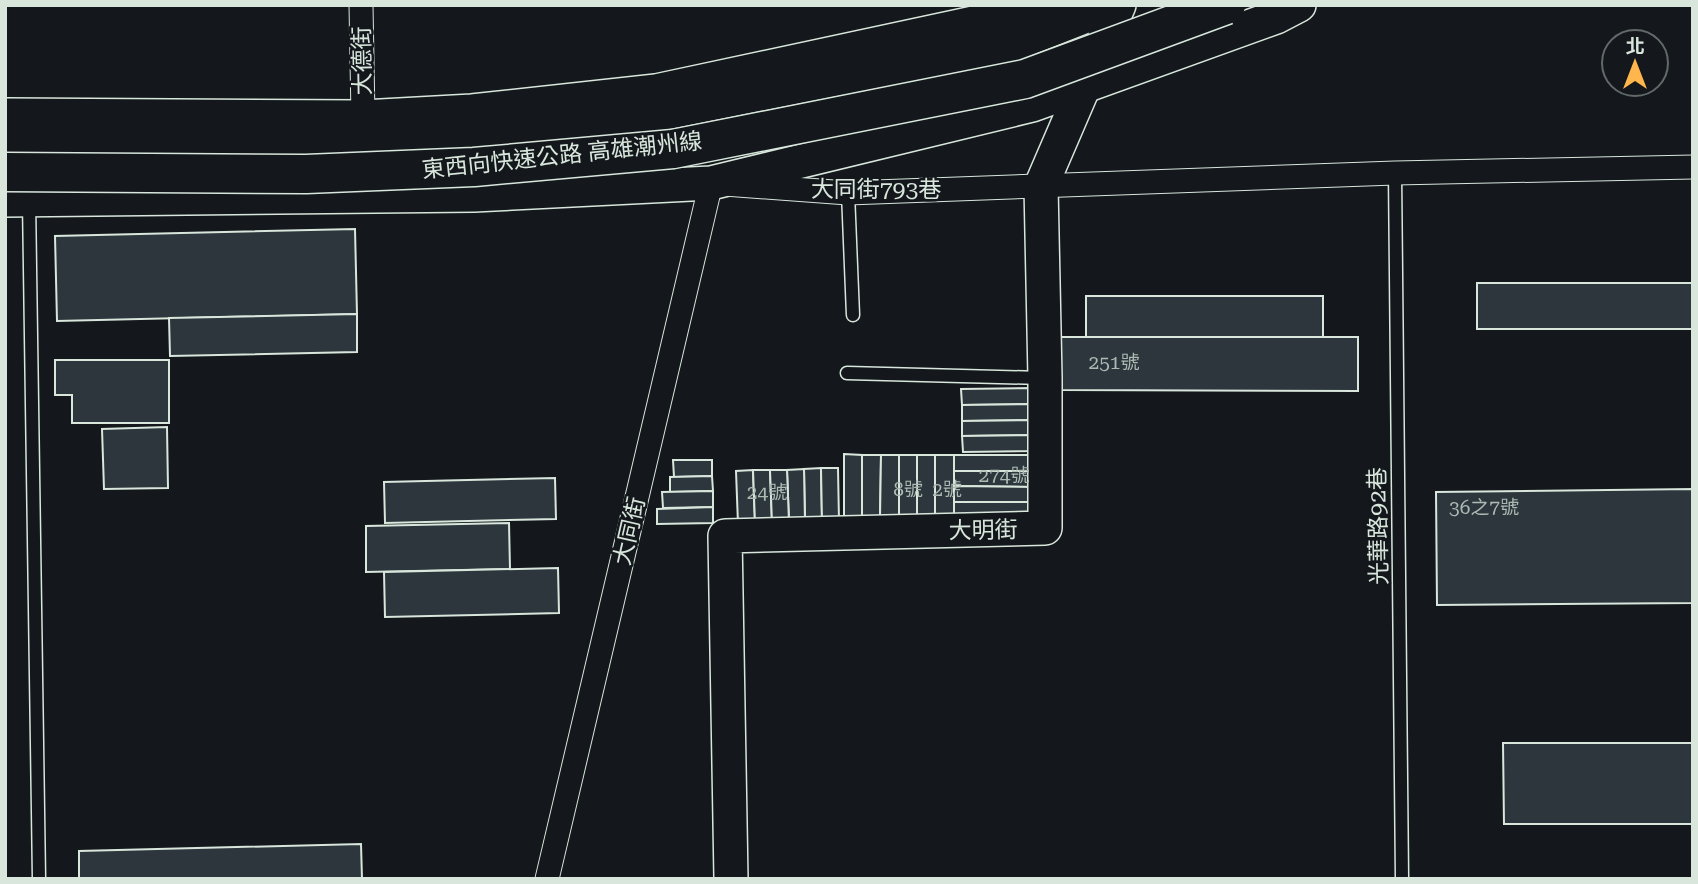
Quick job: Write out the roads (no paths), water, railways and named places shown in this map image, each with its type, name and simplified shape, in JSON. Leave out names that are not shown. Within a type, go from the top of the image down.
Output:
[{"type":"highway","name":"東西向快速公路 高雄潮州線","points":[[5,136],[306,139],[472,133],[662,111],[1013,42],[1107,5]]},
{"type":"highway","name":"東西向快速公路 高雄潮州線","points":[[13,191],[474,167],[673,149],[1025,79],[1226,5]]},
{"type":"main road","points":[[5,115],[363,117],[472,111],[656,91],[1006,16],[1037,5]]},
{"type":"main road","name":"大明街","points":[[731,879],[725,536],[1045,528],[1041,186],[1119,5]]},
{"type":"main road","points":[[13,191],[474,195],[711,184],[1032,105],[1276,17],[1299,5]]},
{"type":"street","name":"大德街","points":[[361,5],[363,117]]},
{"type":"street","name":"大同街793巷","points":[[711,184],[848,193],[1395,173],[1693,167]]},
{"type":"street","name":"大同街","points":[[547,879],[711,184]]},
{"type":"lane","name":"光華路92巷","points":[[1395,173],[1402,879]]},
{"type":"lane","points":[[13,191],[39,879]]},
{"type":"lane","points":[[848,193],[853,315]]},
{"type":"lane","points":[[847,373],[1045,378]]}]
